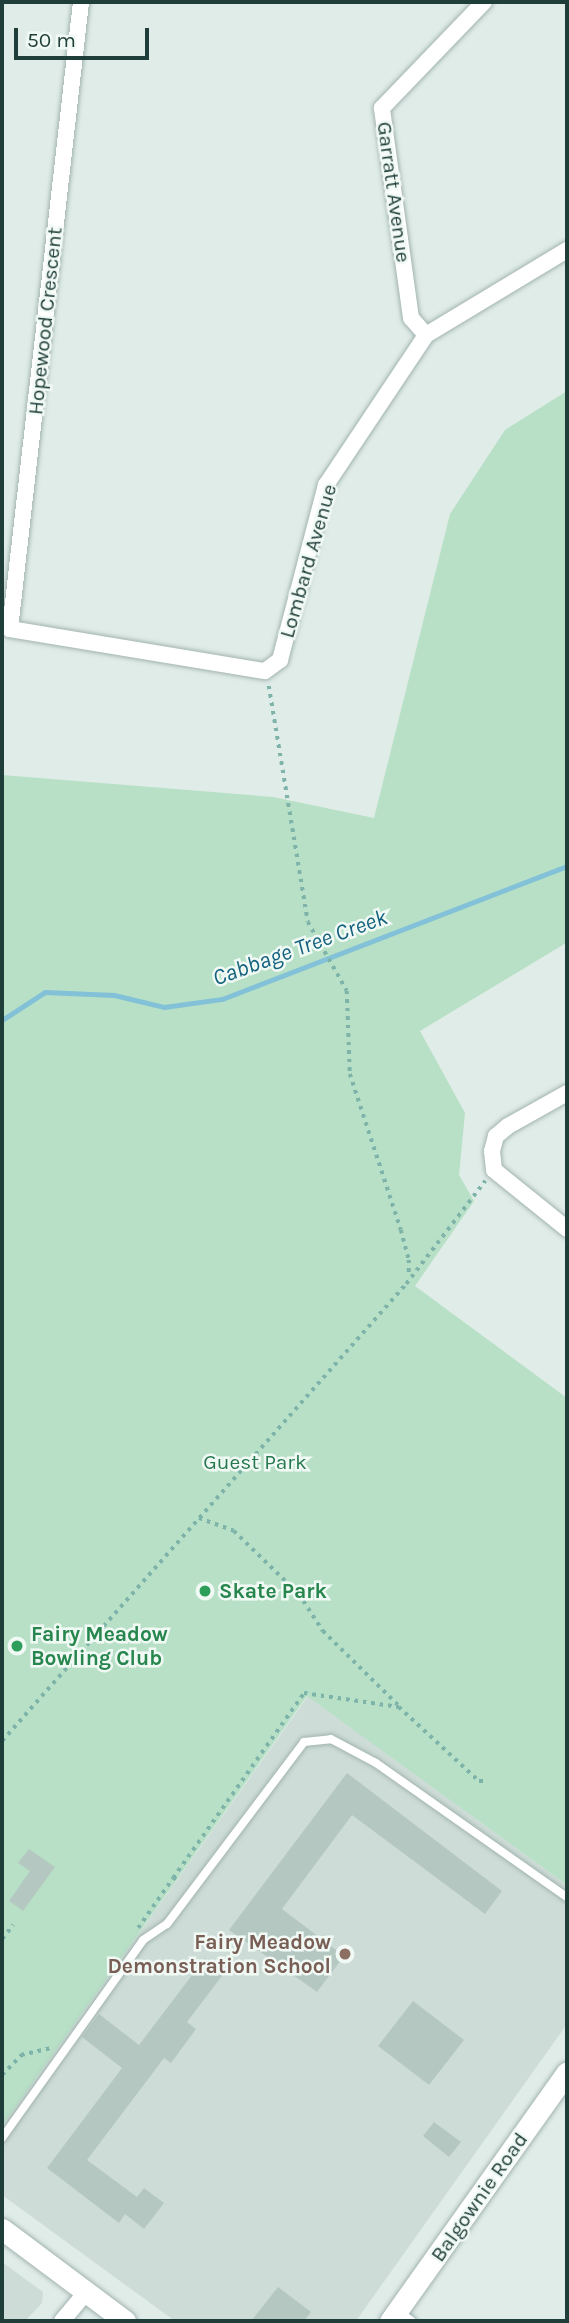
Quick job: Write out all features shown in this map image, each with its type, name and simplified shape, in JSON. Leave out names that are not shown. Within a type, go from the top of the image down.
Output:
[{"type":"main road","name":"Balgownie Road","points":[[400,2318],[567,2072]]},
{"type":"main road","points":[[2,2229],[125,2321]]},
{"type":"street","name":"Hopewood Crescent","points":[[6,632],[81,2]]},
{"type":"street","name":"Garratt Avenue","points":[[426,335],[411,318],[382,108],[484,2]]},
{"type":"street","name":"Lombard Avenue","points":[[265,671],[280,660],[326,485],[426,335],[567,250]]},
{"type":"street","points":[[6,632],[265,671]]},
{"type":"street","points":[[567,1093],[496,1136],[492,1151],[494,1170],[567,1229]]},
{"type":"street","points":[[62,2321],[86,2292]]},
{"type":"lane","points":[[2,2137],[142,1940],[167,1924],[304,1742],[331,1739],[376,1763],[567,1897]]},
{"type":"path","points":[[265,671],[308,922],[347,991],[350,1073],[401,1230],[409,1260],[409,1277]]},
{"type":"path","points":[[2,1741],[409,1277],[494,1170]]},
{"type":"path","points":[[199,1518],[234,1531],[299,1594],[323,1631],[399,1707],[479,1781],[488,1781]]},
{"type":"path","points":[[132,1935],[304,1693],[399,1707]]},
{"type":"path","points":[[2,1939],[13,1925]]},
{"type":"path","points":[[2,2074],[21,2055],[51,2048],[60,2037]]},
{"type":"shaded area","name":"Fairy Meadow Demonstration School","points":[[308,1696],[567,1885],[567,2024],[356,2321],[175,2321],[2,2195],[2,2126]]},
{"type":"shaded area","points":[[2,2262],[43,2292],[42,2303],[25,2321],[2,2321]]},
{"type":"green space","name":"Guest Park","points":[[567,391],[566,943],[420,1031],[465,1113],[459,1175],[474,1201],[415,1286],[567,1398],[567,1885],[307,1696],[2,2126],[2,775],[273,797],[374,818],[450,514],[505,430]]},
{"type":"building","points":[[347,1773],[502,1891],[485,1914],[352,1815],[282,1909],[344,1956],[317,1992],[229,1930]]},
{"type":"building","points":[[29,1849],[55,1867],[23,1911],[9,1901],[30,1871],[18,1863]]},
{"type":"building","points":[[205,1958],[225,1972],[187,2022],[196,2029],[171,2063],[164,2058],[87,2160],[137,2197],[144,2188],[164,2203],[144,2229],[125,2214],[119,2223],[47,2168],[122,2068],[82,2037],[99,2014],[139,2045]]},
{"type":"building","points":[[413,2001],[464,2040],[429,2085],[378,2046]]},
{"type":"building","points":[[434,2122],[461,2142],[449,2157],[423,2136]]},
{"type":"building","points":[[278,2287],[311,2312],[304,2321],[251,2321]]},
{"type":"waterway","name":"Cabbage Tree Creek","points":[[2,1020],[45,992],[114,995],[164,1007],[222,999],[567,866]]},
{"type":"place","name":"Skate Park","points":[[205,1591]]},
{"type":"place","name":"Fairy Meadow Bowling Club","points":[[17,1646]]},
{"type":"place","name":"Fairy Meadow Demonstration School","points":[[345,1954]]}]
